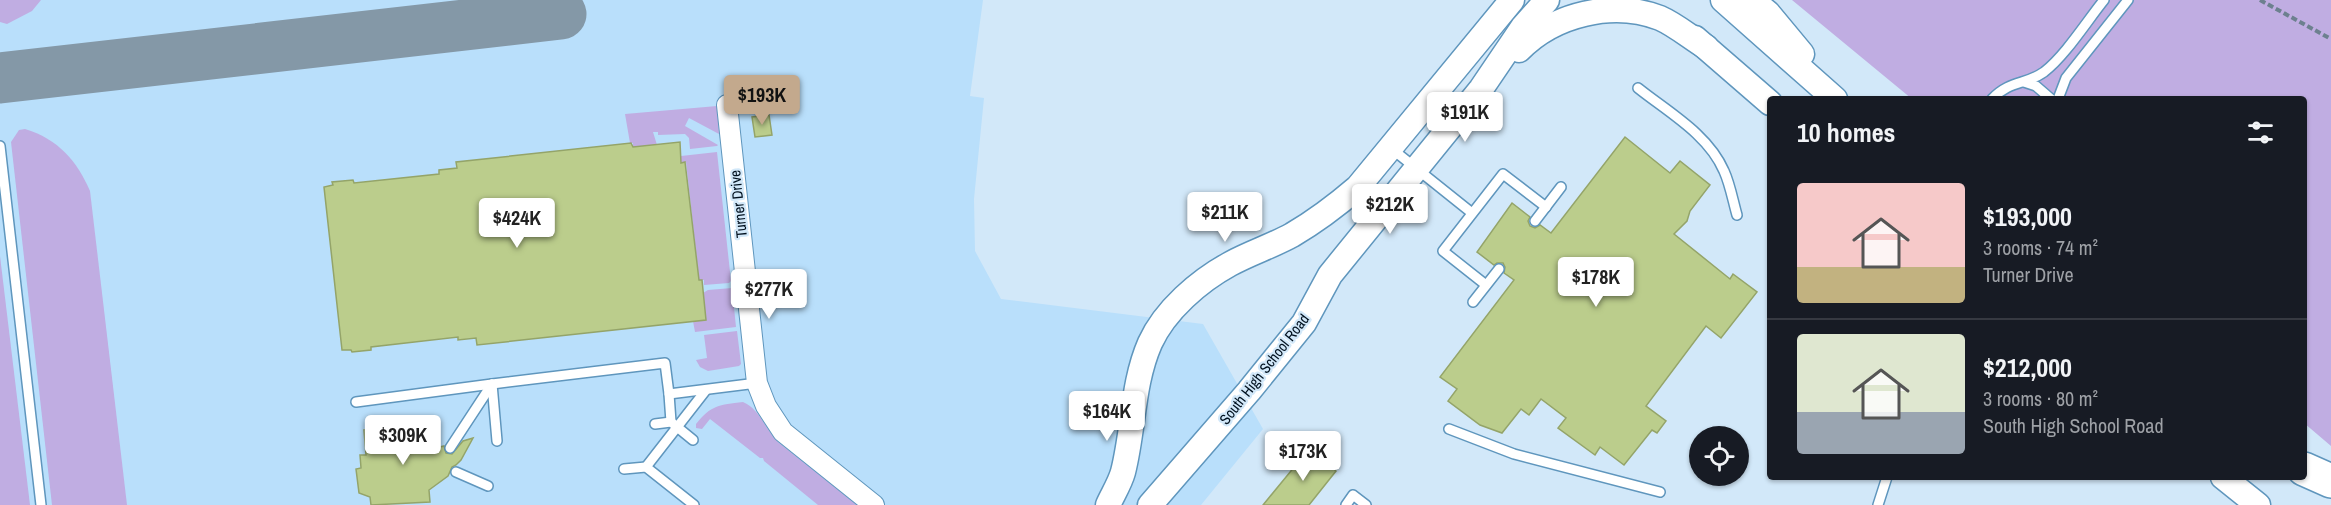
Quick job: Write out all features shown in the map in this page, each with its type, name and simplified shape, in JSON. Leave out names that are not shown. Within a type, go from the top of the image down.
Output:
[{"type":"highway","points":[[2307,470],[2331,481]]},
{"type":"street","points":[[1108,505],[1122,475],[1143,363],[1150,344],[1167,316],[1191,293],[1229,265],[1291,236],[1333,209],[1358,187],[1512,0]]},
{"type":"street","name":"South High School Road","points":[[1150,505],[1249,391],[1297,331],[1330,275],[1481,89],[1523,27],[1547,0]]},
{"type":"street","points":[[1654,0],[1767,100]]},
{"type":"street","points":[[1723,0],[1831,96]]},
{"type":"street","points":[[1752,0],[1768,13],[1837,96]]},
{"type":"street","points":[[1481,89],[1539,32],[1564,20],[1594,11],[1629,11],[1661,18],[1706,48]]},
{"type":"street","name":"Turner Drive","points":[[727,105],[757,383],[766,406],[783,432],[874,505]]},
{"type":"street","points":[[2307,477],[2331,497]]},
{"type":"street","points":[[2227,480],[2258,505]]},
{"type":"lane","points":[[1995,96],[2005,87],[2037,76],[2050,67],[2104,0]]},
{"type":"lane","points":[[2059,96],[2066,78],[2128,0]]},
{"type":"lane","points":[[2021,81],[2036,86],[2047,96]]},
{"type":"lane","points":[[1638,88],[1702,139],[1715,154],[1725,172],[1737,215]]},
{"type":"lane","points":[[0,146],[41,505]]},
{"type":"lane","points":[[1391,148],[1472,213]]},
{"type":"lane","points":[[1486,285],[1443,251],[1472,213],[1503,174],[1546,207]]},
{"type":"lane","points":[[1535,221],[1561,187]]},
{"type":"lane","points":[[1473,302],[1499,269]]},
{"type":"lane","points":[[356,402],[666,363],[674,425]]},
{"type":"lane","points":[[669,394],[757,383]]},
{"type":"lane","points":[[492,384],[497,441]]},
{"type":"lane","points":[[450,448],[492,384]]},
{"type":"lane","points":[[646,467],[674,425],[706,390]]},
{"type":"lane","points":[[655,424],[674,425],[693,440]]},
{"type":"lane","points":[[1449,429],[1514,454],[1660,492]]},
{"type":"lane","points":[[624,469],[646,467],[694,505]]},
{"type":"lane","points":[[456,472],[488,486]]},
{"type":"lane","points":[[1878,505],[1886,480]]},
{"type":"lane","points":[[1346,505],[1353,495],[1366,505]]},
{"type":"path","points":[[2260,0],[2331,39]]},
{"type":"shaded area","points":[[0,0],[983,0],[970,96],[984,98],[974,199],[975,251],[1001,299],[1203,324],[1263,429],[1201,505],[0,505]]},
{"type":"shaded area","points":[[0,0],[41,0],[32,11],[7,24],[0,22]]},
{"type":"shaded area","points":[[1792,0],[2331,0],[2331,446],[2307,426],[2307,96],[1908,96]]},
{"type":"shaded area","points":[[717,106],[719,134],[689,118],[685,126],[717,146],[690,149],[689,138],[685,134],[658,135],[658,132],[653,132],[657,145],[633,148],[633,143],[630,143],[625,114]]},
{"type":"shaded area","points":[[25,129],[37,133],[65,152],[79,170],[90,191],[127,505],[52,505],[11,142],[19,130]]},
{"type":"shaded area","points":[[717,152],[731,281],[704,285],[704,280],[699,280],[686,162],[681,162],[681,156]]},
{"type":"shaded area","points":[[0,256],[30,505],[0,505]]},
{"type":"shaded area","points":[[732,288],[736,327],[695,332],[693,321],[706,320],[703,293],[708,290]]},
{"type":"shaded area","points":[[737,331],[741,364],[739,366],[708,371],[700,367],[696,360],[707,358],[704,335]]},
{"type":"shaded area","points":[[743,402],[754,409],[778,442],[857,505],[818,505],[763,458],[710,419],[702,429],[696,428],[696,424],[711,409]]},
{"type":"building","points":[[769,115],[772,135],[755,137],[752,117]]},
{"type":"building","points":[[1625,137],[1670,173],[1680,161],[1710,185],[1690,211],[1687,221],[1674,234],[1730,279],[1733,274],[1757,292],[1721,338],[1706,326],[1646,406],[1666,421],[1657,433],[1652,430],[1624,465],[1600,447],[1595,455],[1558,428],[1566,418],[1541,399],[1529,415],[1521,409],[1502,433],[1480,425],[1448,401],[1457,389],[1440,377],[1514,280],[1504,273],[1503,263],[1494,265],[1477,252],[1512,203],[1530,217],[1528,221],[1530,226],[1535,228],[1540,225],[1551,233]]},
{"type":"building","points":[[680,142],[681,163],[685,162],[706,320],[477,345],[476,338],[458,340],[458,337],[371,347],[371,350],[352,352],[342,350],[324,187],[333,185],[332,182],[353,180],[354,183],[439,174],[439,170],[457,168],[456,162],[631,143],[633,147]]},
{"type":"building","points":[[422,424],[424,451],[444,446],[446,453],[452,454],[463,441],[473,438],[461,460],[452,467],[448,476],[429,490],[430,502],[371,505],[370,497],[359,493],[356,469],[361,468],[360,455],[366,455],[364,430]]},
{"type":"building","points":[[1309,449],[1336,471],[1309,505],[1263,505]]},
{"type":"taxiway","points":[[0,78],[561,14]]}]
